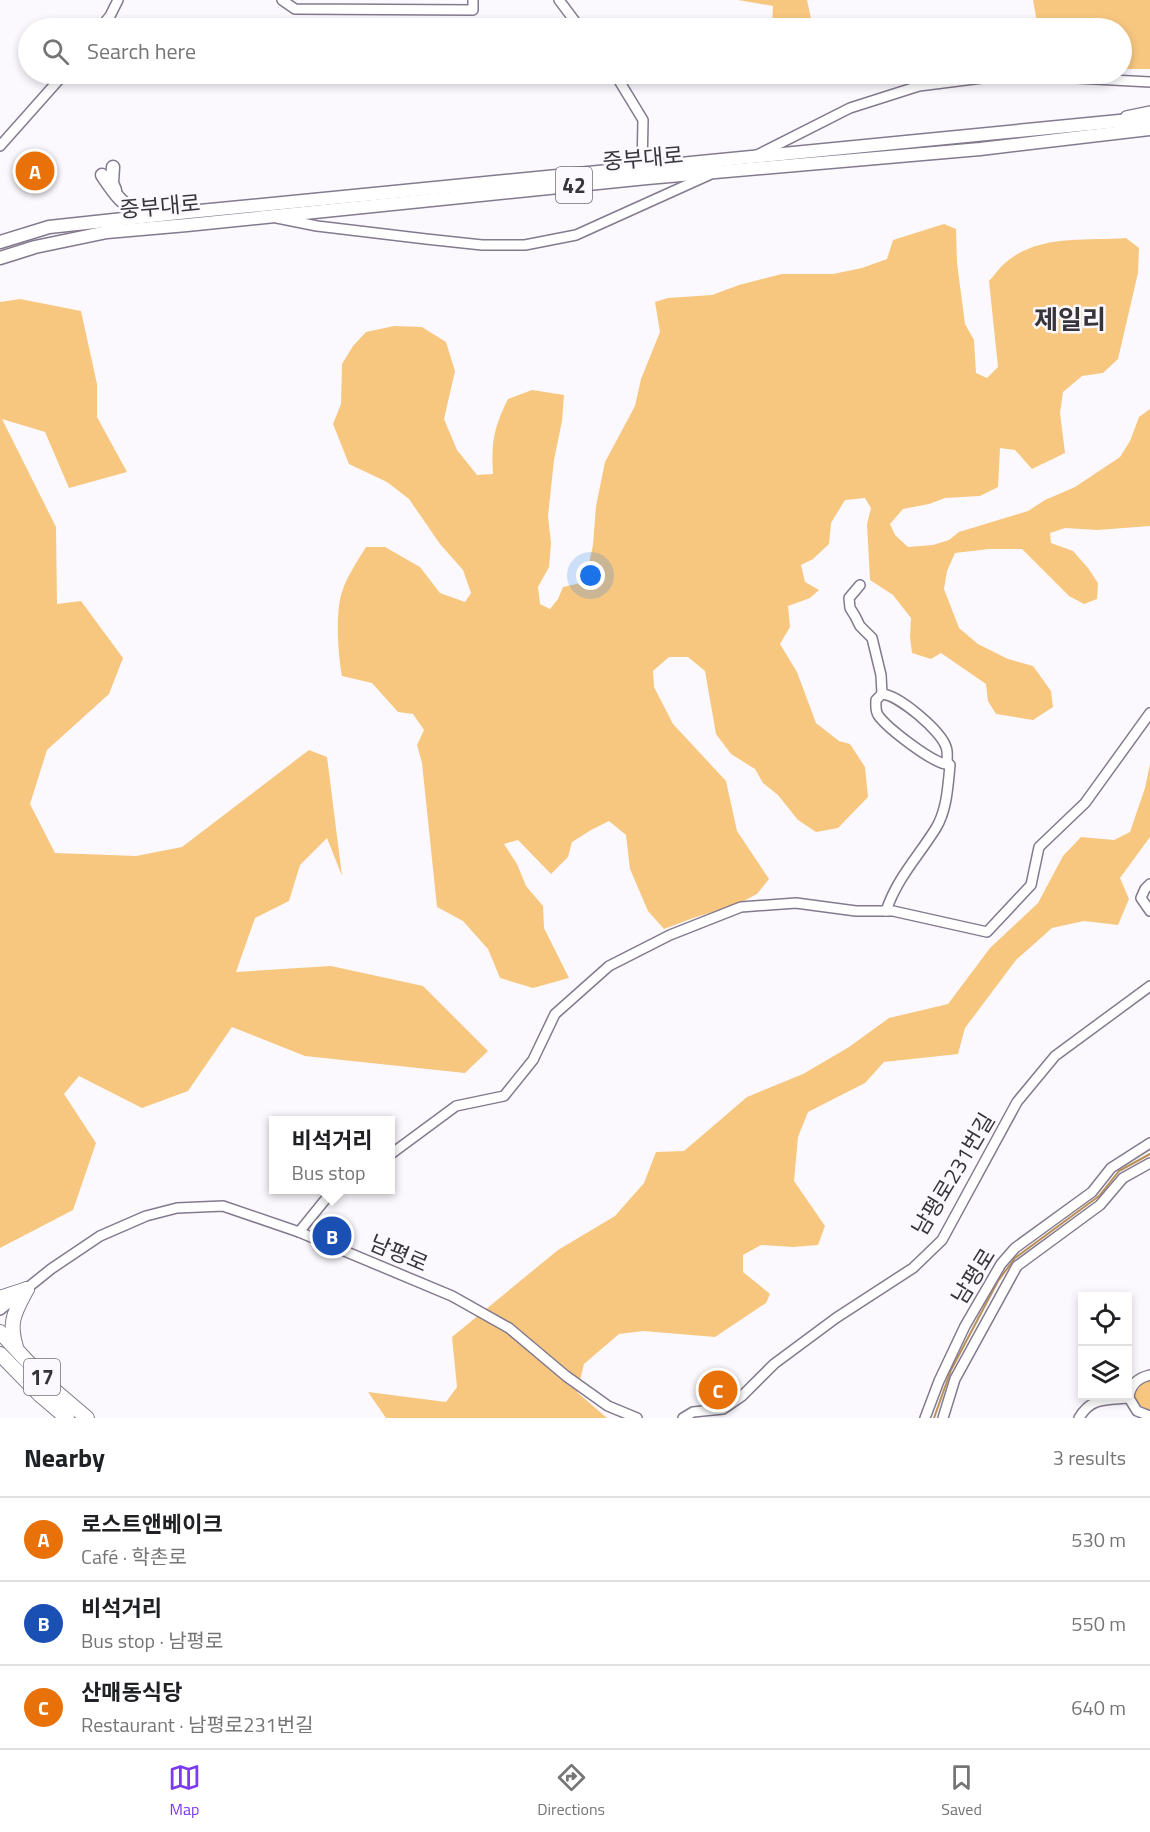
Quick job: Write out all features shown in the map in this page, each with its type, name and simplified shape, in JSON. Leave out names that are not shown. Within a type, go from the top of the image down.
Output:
[{"type":"highway","points":[[0,1298],[27,1289]]},
{"type":"highway","points":[[17,1352],[11,1330],[13,1314],[27,1289]]},
{"type":"highway","name":"17","points":[[0,1332],[53,1389],[87,1418]]},
{"type":"highway","name":"17","points":[[1,1356],[67,1418]]},
{"type":"main road","name":"중부대로","points":[[0,242],[49,228],[148,216],[1150,118]]},
{"type":"main road","name":"중부대로","points":[[0,258],[35,247],[107,231],[714,172],[980,149],[1150,129]]},
{"type":"main road","points":[[113,167],[112,183],[118,199]]},
{"type":"main road","points":[[102,175],[118,199],[133,211],[148,216]]},
{"type":"street","points":[[108,18],[118,0]]},
{"type":"street","points":[[282,0],[294,9],[473,10],[473,0]]},
{"type":"street","points":[[335,9],[340,0]]},
{"type":"street","points":[[559,0],[572,18]]},
{"type":"street","points":[[1132,81],[1150,82]]},
{"type":"street","points":[[0,146],[56,84]]},
{"type":"street","points":[[621,84],[643,120],[642,169]]},
{"type":"street","points":[[750,158],[850,108],[920,86],[936,84]]},
{"type":"street","points":[[1110,122],[1131,114],[1150,111]]},
{"type":"street","points":[[269,216],[317,226],[426,239],[482,245],[525,245],[576,235],[714,172]]},
{"type":"street","points":[[860,585],[849,598],[850,608],[860,626],[872,638],[881,675],[882,694],[876,700],[876,710],[888,726],[924,754],[939,762],[945,764],[947,762]]},
{"type":"street","points":[[882,694],[905,705],[936,731],[946,747],[947,762],[950,765],[949,783],[937,826],[892,893],[886,912]]},
{"type":"street","points":[[395,1150],[456,1106],[504,1096],[533,1060],[555,1014],[609,966],[670,935],[741,907],[796,903],[856,912],[886,912],[987,932],[1031,885],[1039,847],[1085,803],[1150,713]]},
{"type":"street","points":[[1150,884],[1141,898],[1150,911]]},
{"type":"street","name":"남평로231번길","points":[[683,1418],[693,1412],[723,1409],[742,1396],[774,1364],[827,1324],[913,1268],[942,1240],[1017,1102],[1055,1056],[1150,986]]},
{"type":"street","name":"남평로","points":[[925,1418],[939,1381],[961,1335],[1000,1264],[1015,1248],[1092,1192],[1111,1168],[1150,1143]]},
{"type":"street","name":"남평로","points":[[943,1418],[955,1379],[1017,1266],[1100,1205],[1123,1178],[1150,1163]]},
{"type":"street","points":[[299,1232],[330,1194]]},
{"type":"street","name":"남평로","points":[[0,1310],[51,1269],[100,1236],[146,1216],[177,1208],[223,1206],[299,1232],[452,1296],[509,1328],[566,1376],[608,1406],[637,1418]]},
{"type":"street","points":[[1132,1386],[1143,1376],[1150,1375]]},
{"type":"street","points":[[1079,1418],[1086,1406],[1096,1401],[1107,1400]]},
{"type":"street","points":[[1130,1400],[1137,1411],[1150,1416]]},
{"type":"shaded area","points":[[738,0],[807,0],[811,18],[772,18],[773,6]]},
{"type":"shaded area","points":[[1033,0],[1150,0],[1150,69],[1132,69],[1132,18],[1036,18]]},
{"type":"shaded area","points":[[944,224],[956,229],[957,263],[965,324],[974,340],[976,373],[987,378],[998,367],[989,281],[1005,263],[1032,247],[1062,241],[1126,238],[1139,248],[1138,273],[1118,359],[1103,373],[1082,376],[1063,392],[1060,413],[1065,453],[1032,469],[1015,450],[1000,448],[998,487],[980,496],[945,498],[903,509],[890,524],[895,535],[908,547],[933,545],[949,540],[959,532],[1028,511],[1045,500],[1075,487],[1120,457],[1130,441],[1139,417],[1150,409],[1150,526],[1097,530],[1065,528],[1050,533],[1051,543],[1073,551],[1088,568],[1098,583],[1097,599],[1084,604],[1069,596],[1022,549],[989,549],[955,553],[947,571],[944,589],[959,628],[978,644],[1008,659],[1033,666],[1051,691],[1053,707],[1033,720],[996,714],[988,701],[986,684],[941,653],[931,659],[912,653],[911,618],[893,595],[870,580],[867,524],[871,508],[865,498],[845,500],[831,523],[829,544],[813,559],[801,565],[805,582],[819,590],[810,598],[788,606],[790,627],[780,644],[797,672],[816,723],[839,741],[850,744],[865,767],[868,797],[838,828],[816,832],[798,820],[778,795],[763,783],[755,769],[731,754],[716,734],[705,671],[688,657],[669,657],[653,671],[654,687],[673,724],[726,781],[737,831],[769,879],[757,894],[736,905],[664,929],[648,911],[630,869],[626,835],[609,821],[572,842],[568,857],[551,874],[518,840],[504,844],[517,864],[526,886],[543,906],[544,928],[569,978],[533,988],[500,978],[488,949],[463,921],[437,907],[422,763],[417,745],[424,730],[413,714],[398,712],[372,683],[342,676],[339,657],[338,611],[347,580],[366,547],[385,547],[420,567],[440,593],[465,602],[471,593],[463,570],[440,544],[409,499],[387,482],[349,464],[333,424],[341,404],[342,364],[353,346],[366,332],[394,326],[422,327],[446,342],[455,371],[444,419],[457,450],[477,475],[493,474],[494,435],[508,399],[532,390],[564,395],[548,516],[551,543],[549,567],[538,587],[540,604],[550,609],[558,599],[563,587],[585,582],[593,545],[596,506],[605,462],[635,406],[641,379],[660,332],[655,302],[668,298],[712,295],[739,285],[782,274],[833,274],[862,268],[887,259],[893,240]]},
{"type":"shaded area","points":[[20,299],[81,311],[97,384],[97,417],[127,472],[69,488],[45,432],[2,419],[56,527],[57,604],[81,601],[123,658],[109,694],[47,750],[30,804],[55,853],[136,856],[182,847],[309,750],[327,757],[342,876],[327,838],[300,865],[289,901],[255,918],[236,972],[331,966],[423,986],[488,1051],[465,1073],[305,1056],[232,1027],[188,1091],[142,1108],[79,1076],[64,1094],[96,1143],[73,1210],[0,1248],[0,302]]},
{"type":"shaded area","points":[[1150,764],[1150,837],[1120,878],[1129,899],[1118,925],[1084,921],[1052,928],[1016,960],[965,1028],[958,1054],[884,1062],[865,1083],[808,1112],[798,1137],[794,1181],[825,1226],[818,1245],[793,1247],[761,1245],[743,1255],[743,1272],[770,1294],[766,1303],[715,1337],[643,1331],[619,1334],[584,1364],[577,1392],[607,1418],[386,1418],[368,1392],[446,1402],[457,1387],[452,1337],[558,1250],[615,1216],[644,1183],[656,1152],[684,1151],[747,1097],[803,1074],[849,1047],[889,1018],[948,1004],[990,948],[1038,903],[1063,856],[1081,837],[1114,840],[1130,832],[1145,788]]},
{"type":"shaded area","points":[[1150,1380],[1150,1410],[1136,1404],[1135,1391],[1138,1385]]},
{"type":"waterway","points":[[934,1418],[951,1370],[998,1281],[1015,1258],[1099,1196],[1119,1171],[1150,1154]]},
{"type":"place","name":"로스트앤베이크","points":[[35,171]]},
{"type":"place","name":"비석거리","points":[[332,1236]]},
{"type":"place","name":"산매동식당","points":[[718,1390]]},
{"type":"district","name":"제일리","points":[[1070,319]]}]
